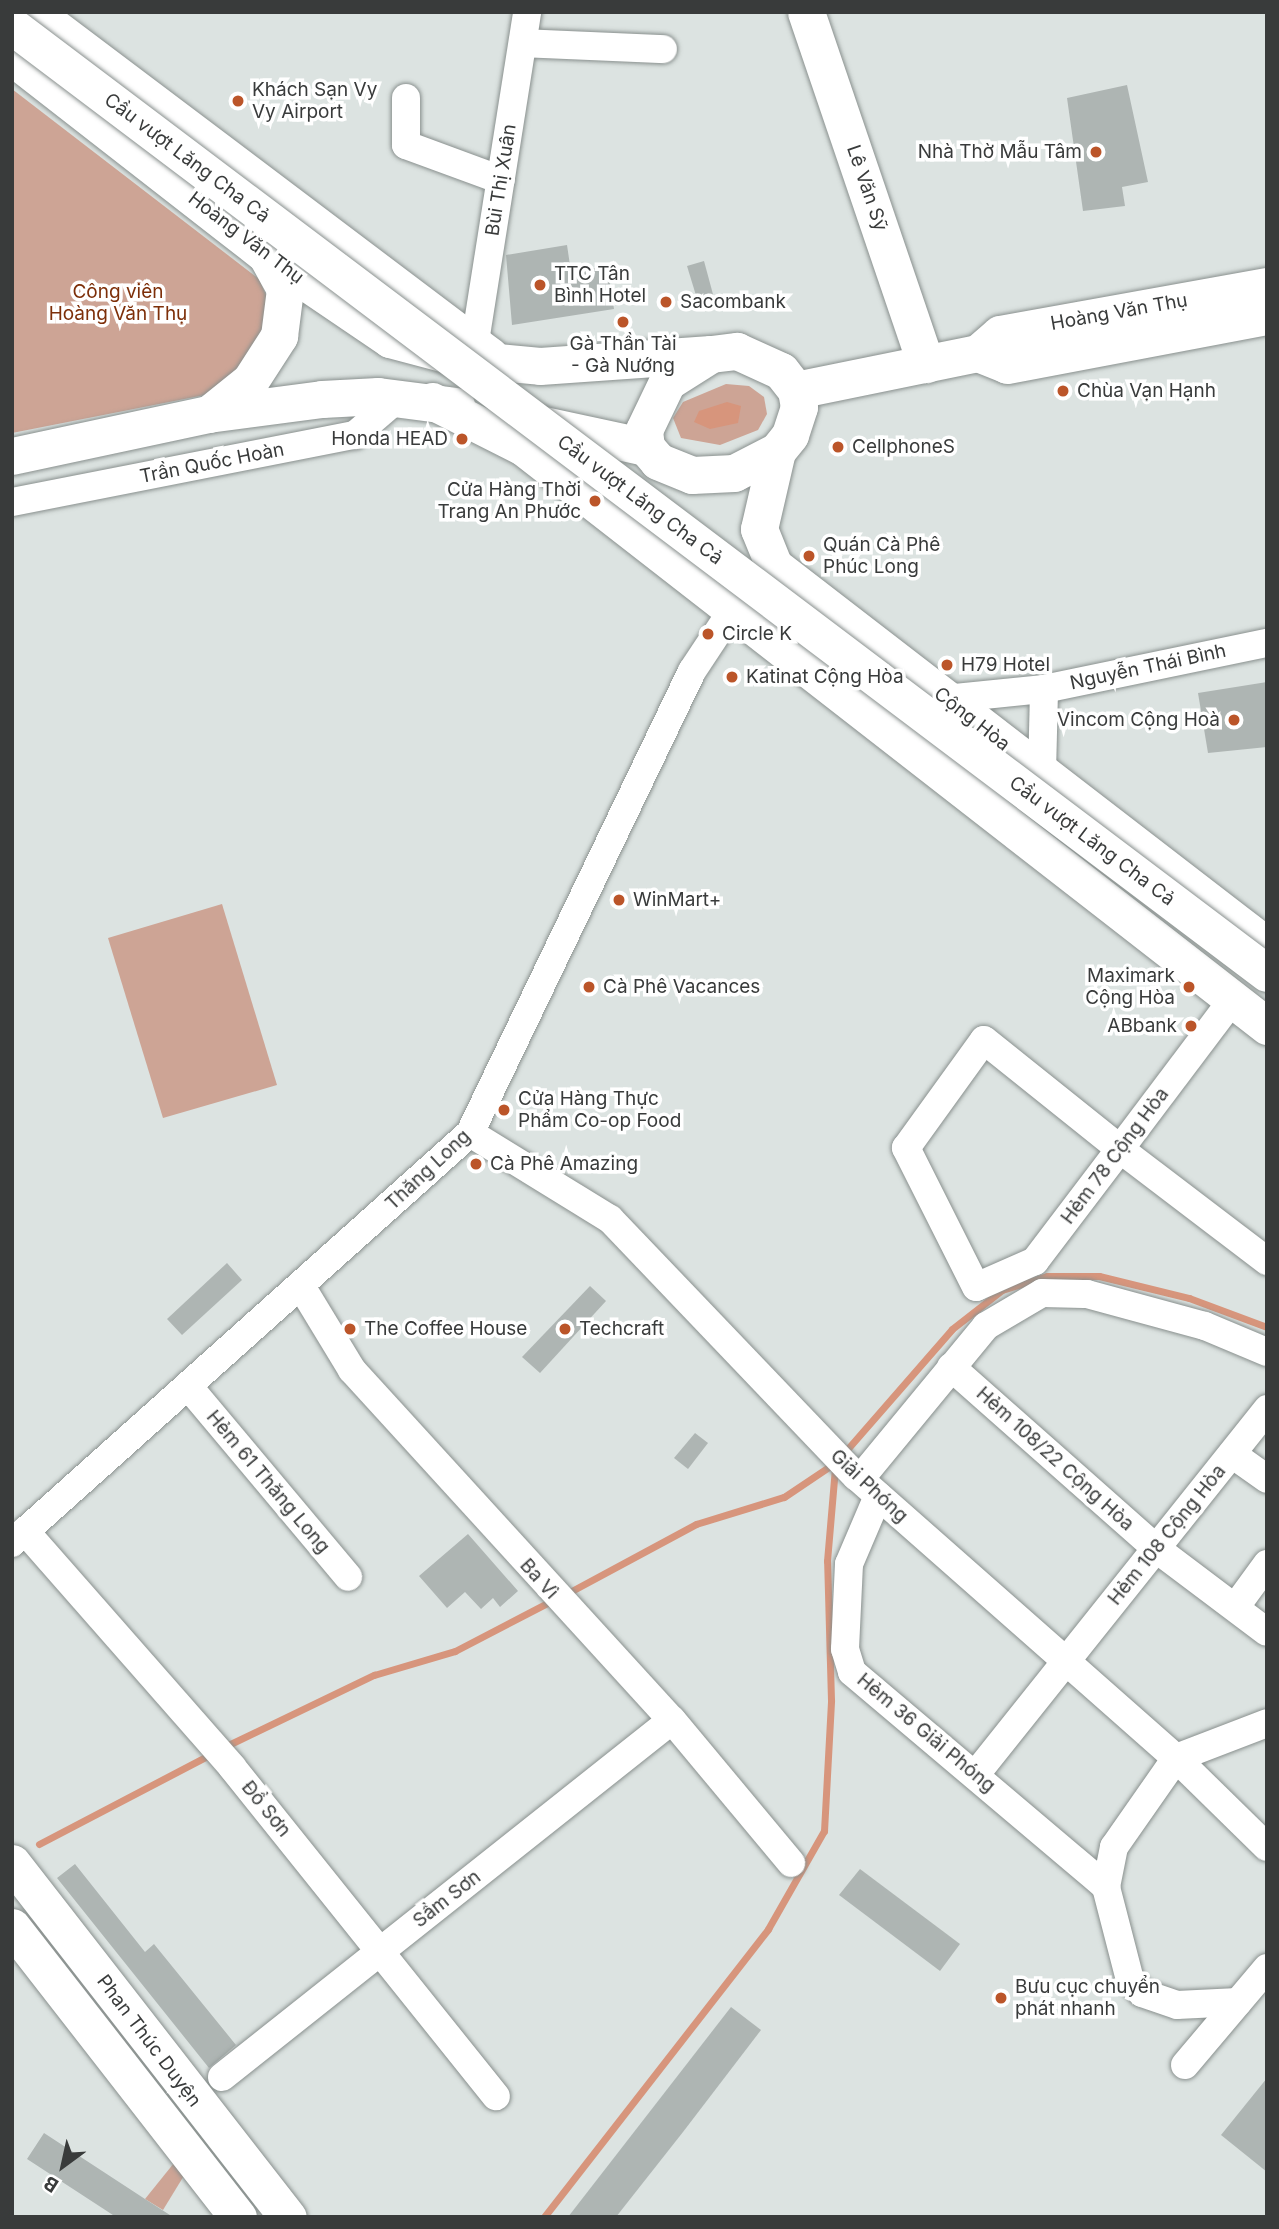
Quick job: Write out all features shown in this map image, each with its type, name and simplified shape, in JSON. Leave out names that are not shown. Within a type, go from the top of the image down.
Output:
[{"type":"main road","name":"Hoàng Văn Thụ","points":[[34,12],[474,348],[506,364]]},
{"type":"main road","name":"Lê Văn Sỹ","points":[[806,12],[926,364]]},
{"type":"main road","name":"Cầu vượt Lăng Cha Cả","points":[[12,26],[1267,973]]},
{"type":"main road","name":"Hoàng Văn Thụ","points":[[12,57],[267,255],[380,335],[423,351],[506,364],[711,354]]},
{"type":"main road","points":[[208,414],[250,381],[279,336],[285,289],[267,255]]},
{"type":"main road","name":"Hoàng Văn Thụ","points":[[796,390],[978,353],[1000,334],[1267,286]]},
{"type":"main road","name":"Hoàng Văn Thụ","points":[[978,353],[1007,365],[1267,316]]},
{"type":"main road","points":[[675,486],[734,473],[777,451],[797,420],[796,390],[762,359],[737,351],[711,354],[667,382],[649,408],[646,447],[790,654]]},
{"type":"main road","points":[[12,456],[208,414],[322,399],[415,399],[646,447]]},
{"type":"main road","points":[[415,399],[523,447],[1267,1026]]},
{"type":"main road","name":"Cộng Hòa","points":[[777,451],[759,529],[769,561],[1267,946]]},
{"type":"main road","points":[[675,486],[683,569]]},
{"type":"main road","name":"Phan Thúc Duyện","points":[[12,1863],[184,2090],[288,2217]]},
{"type":"main road","name":"Phan Thúc Duyện","points":[[12,1927],[238,2217]]},
{"type":"main road","points":[[156,2114],[184,2090]]},
{"type":"street","name":"Bùi Thị Xuân","points":[[474,348],[527,12]]},
{"type":"street","points":[[523,43],[663,49]]},
{"type":"street","points":[[406,98],[406,145],[501,180]]},
{"type":"street","name":"Trần Quốc Hoàn","points":[[12,502],[355,435],[415,399]]},
{"type":"street","name":"Thăng Long","points":[[19,1537],[470,1133],[692,671],[733,609]]},
{"type":"street","name":"Nguyễn Thái Bình","points":[[945,699],[1044,689],[1267,643]]},
{"type":"street","points":[[1042,773],[1044,689]]},
{"type":"street","name":"Hẻm 78 Cộng Hòa","points":[[1120,1149],[984,1041],[906,1148],[976,1287],[1035,1261],[1120,1149],[1233,999]]},
{"type":"street","name":"Giải Phóng","points":[[470,1133],[610,1219],[865,1484],[1176,1758],[1267,1847]]},
{"type":"street","points":[[1120,1149],[1267,1261]]},
{"type":"street","name":"Ba Vì","points":[[301,1286],[352,1370],[544,1586],[672,1720],[791,1863]]},
{"type":"street","name":"Hẻm 36 Giải Phóng","points":[[1106,1887],[976,1774],[861,1681],[847,1661],[850,1555],[865,1484],[951,1367],[986,1326],[1018,1303],[1063,1291],[1205,1326],[1267,1352]]},
{"type":"street","name":"Hẻm 108/22 Cộng Hòa","points":[[951,1367],[1158,1550],[1237,1605],[1267,1632]]},
{"type":"street","name":"Hẻm 61 Thăng Long","points":[[188,1386],[348,1577]]},
{"type":"street","name":"Hẻm 108 Cộng Hòa","points":[[976,1774],[1063,1658],[1158,1550],[1267,1409]]},
{"type":"street","points":[[1232,1454],[1267,1479]]},
{"type":"street","name":"Đồ Sơn","points":[[19,1537],[210,1741],[496,2096]]},
{"type":"street","points":[[1237,1605],[1267,1564]]},
{"type":"street","name":"Sầm Sơn","points":[[222,2077],[672,1720]]},
{"type":"street","points":[[1238,2002],[1177,2005],[1142,1993],[1130,1980],[1106,1887],[1115,1847],[1176,1758],[1267,1723]]},
{"type":"street","points":[[1185,2065],[1267,1968]]},
{"type":"green space","name":"Công viên Hoàng Văn Thụ","points":[[12,89],[259,279],[276,318],[220,392],[12,433]]},
{"type":"green space","points":[[726,384],[749,386],[764,397],[767,414],[758,430],[720,445],[681,438],[673,418],[683,402]]},
{"type":"green space","points":[[222,904],[277,1085],[163,1118],[108,938]]},
{"type":"green space","points":[[174,2163],[185,2174],[163,2210],[145,2199]]},
{"type":"shaded area","points":[[727,402],[741,406],[738,423],[710,429],[694,422],[699,411]]},
{"type":"building","name":"Nhà Thờ Mẫu Tâm","points":[[1127,85],[1148,182],[1122,187],[1125,206],[1083,211],[1067,98]]},
{"type":"building","name":"TTC Tân Bình Hotel","points":[[567,245],[571,272],[607,266],[614,309],[512,325],[506,255]]},
{"type":"building","points":[[704,261],[714,298],[698,302],[687,266]]},
{"type":"building","name":"Vincom Cộng Hoà","points":[[1267,682],[1267,747],[1208,753],[1198,693]]},
{"type":"building","points":[[227,1263],[242,1280],[182,1335],[167,1319]]},
{"type":"building","name":"Techcraft","points":[[590,1286],[606,1301],[540,1373],[522,1357]]},
{"type":"building","points":[[695,1433],[708,1443],[688,1469],[674,1458]]},
{"type":"building","points":[[468,1534],[518,1591],[500,1607],[493,1598],[481,1609],[465,1592],[447,1608],[419,1576]]},
{"type":"building","points":[[75,1864],[145,1952],[154,1944],[236,2045],[209,2068],[57,1878]]},
{"type":"building","points":[[860,1869],[960,1944],[940,1971],[839,1895]]},
{"type":"building","points":[[731,2007],[761,2030],[683,2132],[616,2217],[568,2217]]},
{"type":"building","points":[[1267,2078],[1267,2172],[1221,2135]]},
{"type":"building","points":[[44,2133],[173,2217],[116,2217],[27,2159]]},
{"type":"waterway","points":[[844,1453],[952,1329],[1002,1290],[1047,1276],[1099,1276],[1189,1298],[1267,1327]]},
{"type":"waterway","points":[[566,1594],[696,1524],[784,1497],[836,1462]]},
{"type":"waterway","points":[[544,2217],[768,1929],[824,1831],[831,1700],[827,1561],[835,1467]]},
{"type":"waterway","points":[[222,1748],[374,1675],[455,1651],[555,1599]]},
{"type":"waterway","points":[[39,1844],[211,1754]]},
{"type":"place","name":"Khách Sạn Vy Vy Airport","points":[[238,101]]},
{"type":"place","name":"Nhà Thờ Mẫu Tâm","points":[[1096,152]]},
{"type":"place","name":"TTC Tân Bình Hotel","points":[[540,285]]},
{"type":"place","name":"Sacombank","points":[[666,302]]},
{"type":"place","name":"Gà Thần Tài - Gà Nướng","points":[[623,322]]},
{"type":"place","name":"Chùa Vạn Hạnh","points":[[1063,391]]},
{"type":"place","name":"Honda HEAD","points":[[462,439]]},
{"type":"place","name":"CellphoneS","points":[[838,447]]},
{"type":"place","name":"Cửa Hàng Thời Trang An Phước","points":[[595,501]]},
{"type":"place","name":"Quán Cà Phê Phúc Long","points":[[809,556]]},
{"type":"place","name":"Circle K","points":[[708,634]]},
{"type":"place","name":"H79 Hotel","points":[[947,665]]},
{"type":"place","name":"Katinat Cộng Hòa","points":[[732,677]]},
{"type":"place","name":"Vincom Cộng Hoà","points":[[1234,720]]},
{"type":"place","name":"WinMart+","points":[[619,900]]},
{"type":"place","name":"Cà Phê Vacances","points":[[589,987]]},
{"type":"place","name":"Maximark Cộng Hòa","points":[[1189,987]]},
{"type":"place","name":"ABbank","points":[[1191,1026]]},
{"type":"place","name":"Cửa Hàng Thực Phẩm Co-op Food","points":[[504,1110]]},
{"type":"place","name":"Cà Phê Amazing","points":[[476,1164]]},
{"type":"place","name":"The Coffee House","points":[[350,1329]]},
{"type":"place","name":"Techcraft","points":[[565,1329]]},
{"type":"place","name":"Bưu cục chuyển phát nhanh","points":[[1001,1998]]}]
